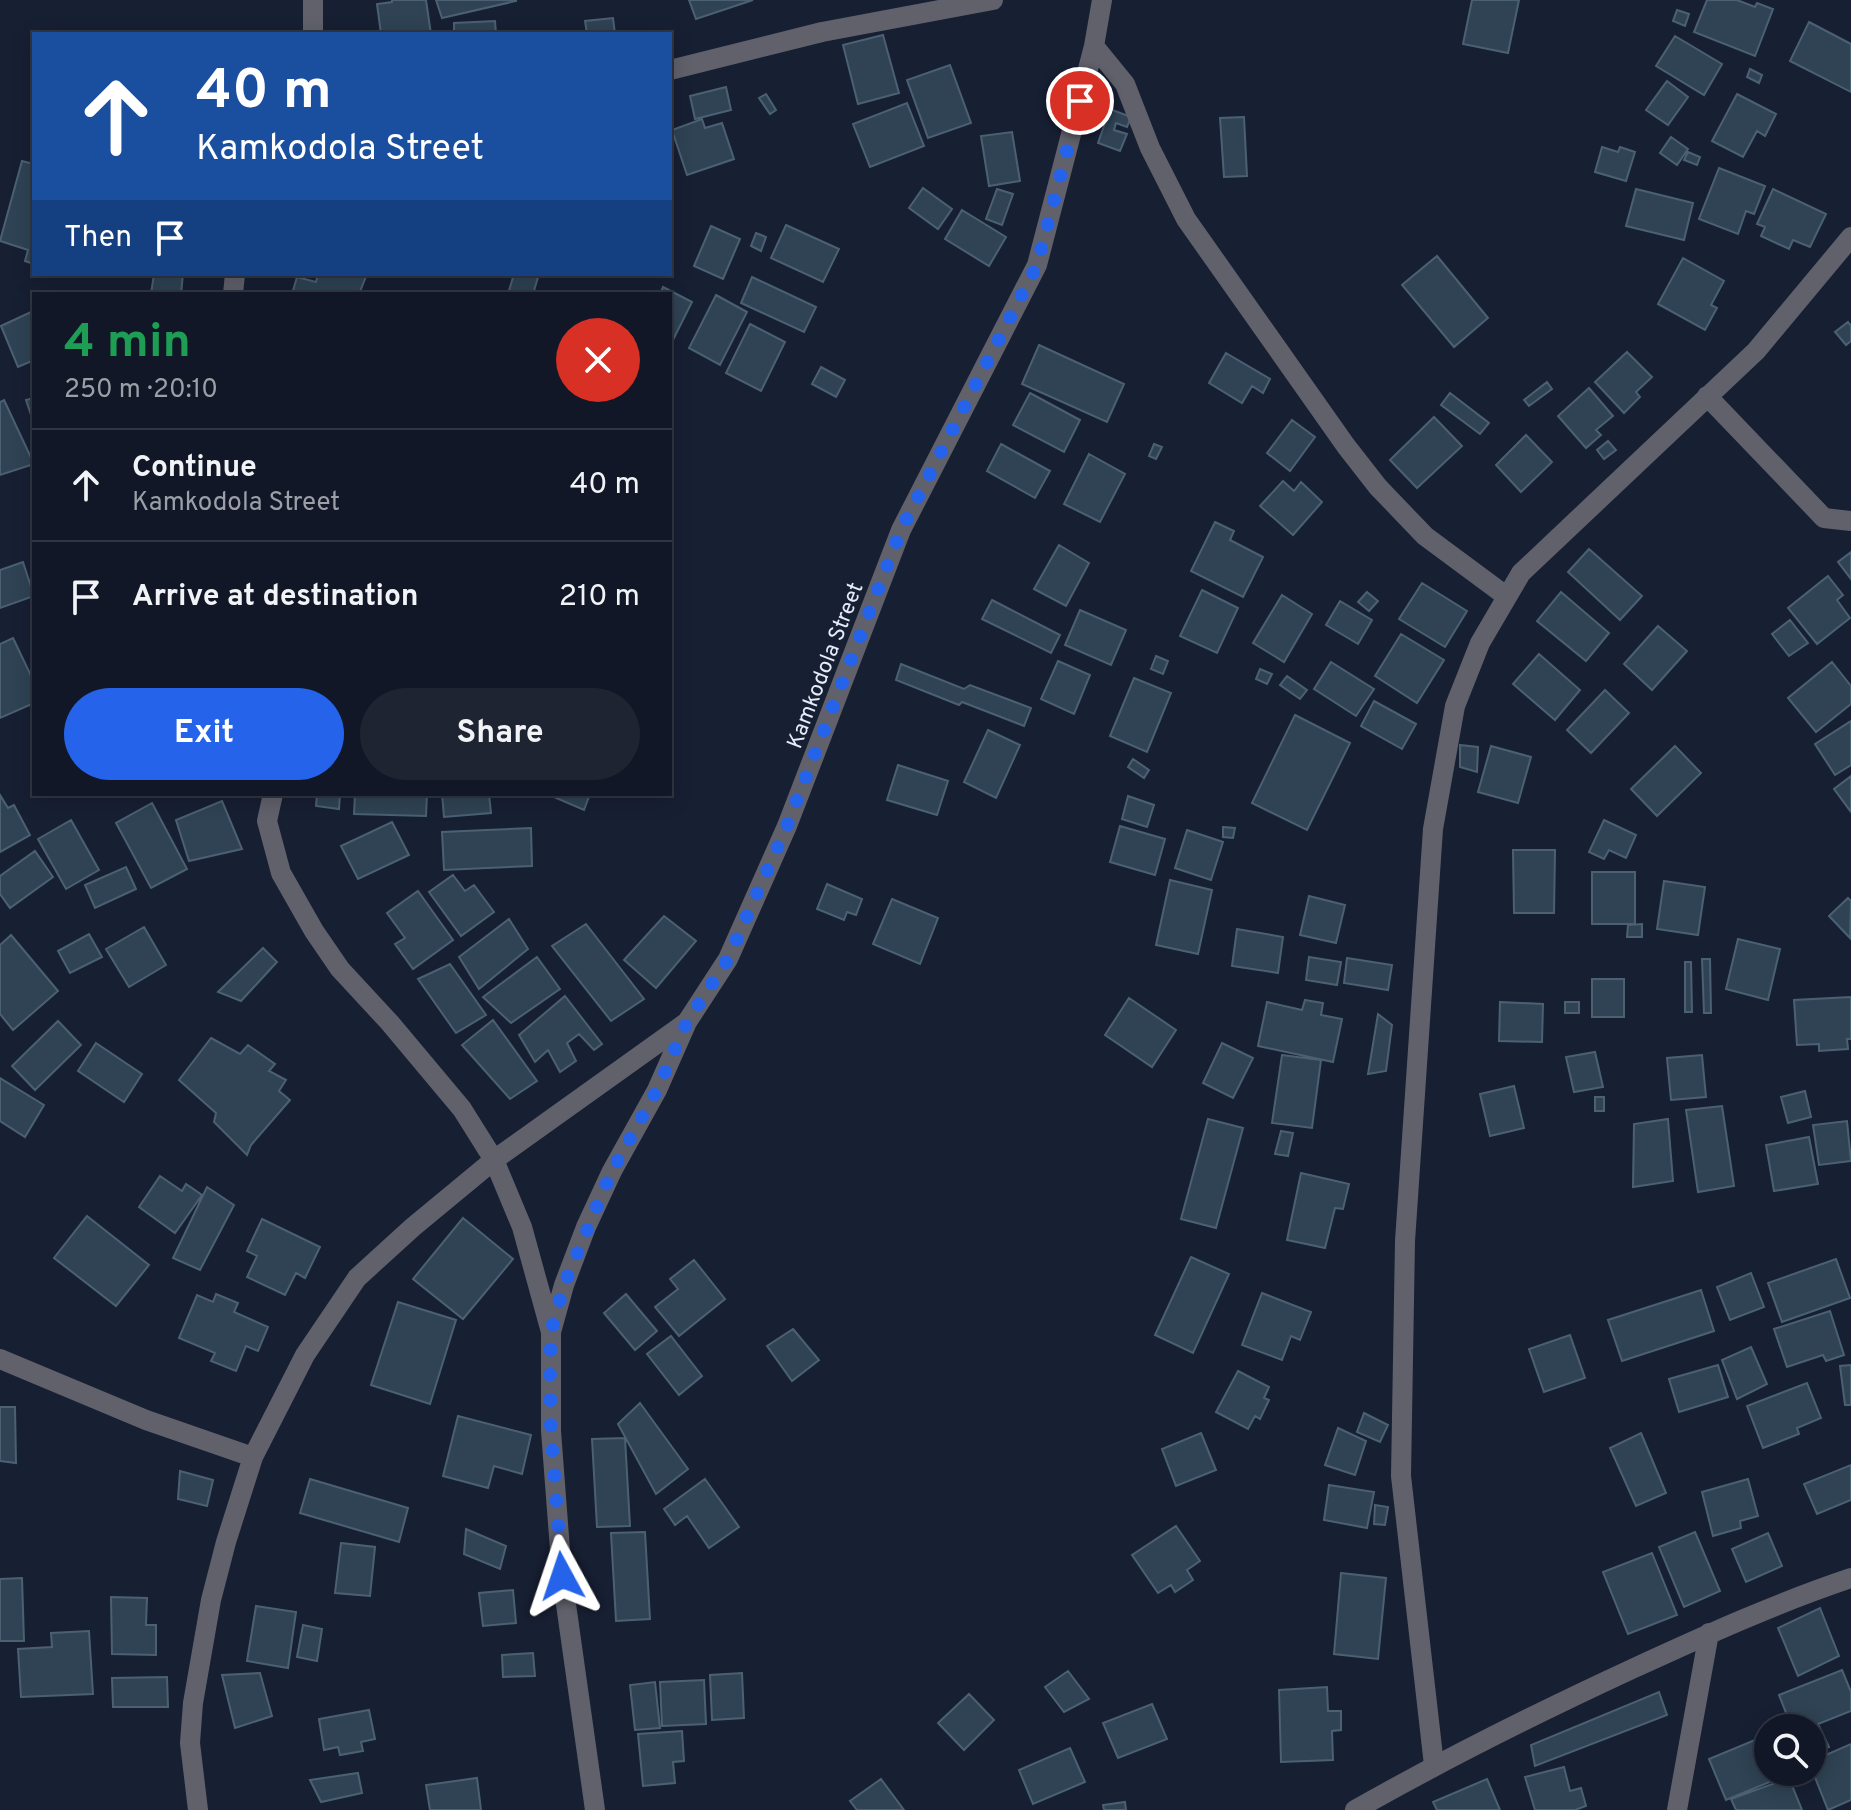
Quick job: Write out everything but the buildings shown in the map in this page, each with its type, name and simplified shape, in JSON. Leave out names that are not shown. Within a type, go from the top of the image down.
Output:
[{"type":"street","points":[[313,0],[313,32]]},
{"type":"street","points":[[672,70],[822,32],[993,0]]},
{"type":"street","name":"Kamkodola Street","points":[[551,1332],[564,1285],[612,1171],[657,1090],[687,1022],[728,959],[787,826],[901,530],[1037,265],[1094,46],[1102,0]]},
{"type":"street","points":[[1094,46],[1125,84],[1150,148],[1186,219],[1346,446],[1378,487],[1425,536],[1506,596]]},
{"type":"street","points":[[1434,1765],[1401,1476],[1408,1170],[1436,813],[1455,706],[1480,643],[1521,573],[1756,351],[1843,264],[1851,237]]},
{"type":"street","points":[[1707,396],[1824,518],[1851,521]]},
{"type":"street","points":[[273,796],[267,821],[281,873],[314,931],[340,969],[462,1109],[494,1160],[522,1227],[551,1332],[551,1431],[562,1576],[595,1810]]},
{"type":"street","points":[[198,1810],[190,1743],[193,1703],[211,1600],[253,1457],[305,1355],[357,1278],[494,1160],[687,1022]]},
{"type":"street","points":[[6,1368],[253,1457]]},
{"type":"street","points":[[1355,1810],[1508,1727],[1709,1633],[1796,1596],[1851,1578]]},
{"type":"street","points":[[1677,1810],[1709,1633]]},
{"type":"route","points":[[562,1576],[550,1378],[551,1332],[564,1285],[612,1171],[657,1090],[687,1022],[728,959],[787,826],[901,530],[1037,265],[1080,101]]}]
